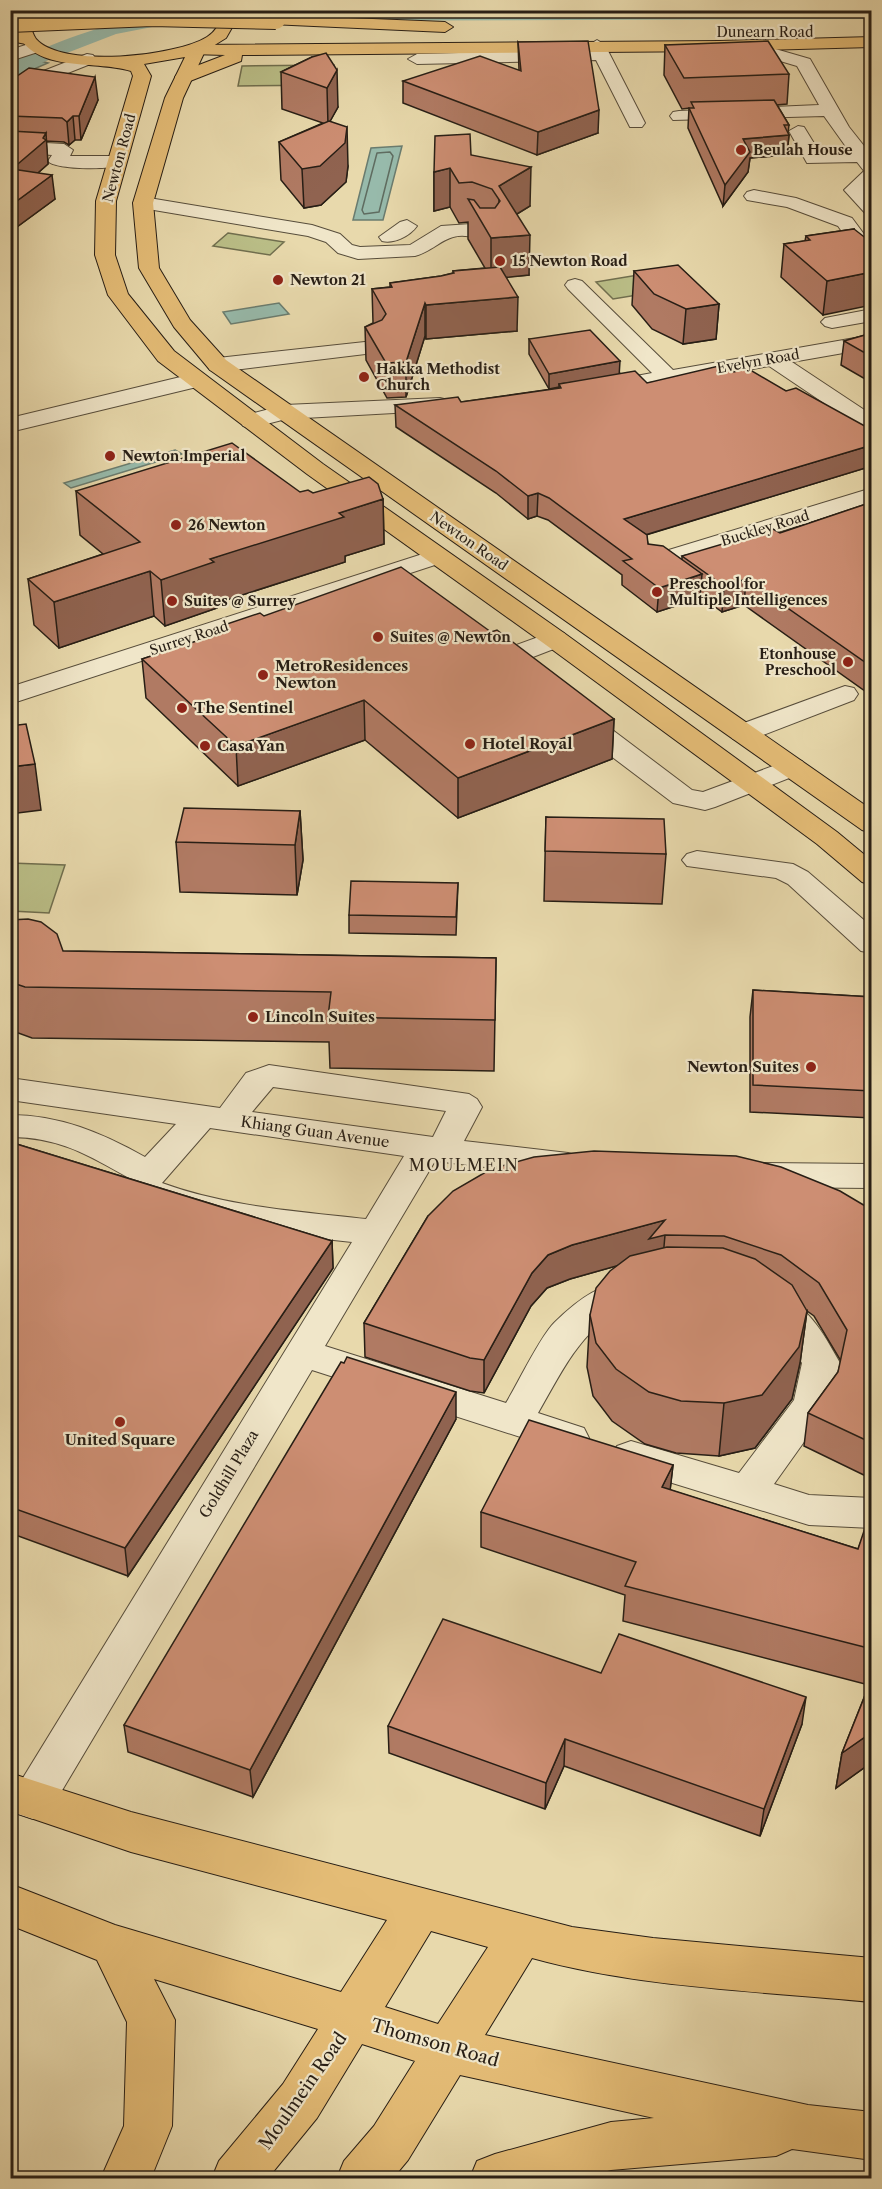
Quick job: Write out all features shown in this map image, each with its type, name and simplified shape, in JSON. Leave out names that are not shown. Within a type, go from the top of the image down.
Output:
[{"type":"main road","points":[[10,15],[11,10]]},
{"type":"main road","points":[[28,10],[22,26],[28,43],[69,57],[119,62],[197,50],[598,50],[872,42]]},
{"type":"main road","points":[[197,50],[215,40],[225,30],[234,10]]},
{"type":"main road","points":[[270,10],[261,30],[265,40],[296,49]]},
{"type":"main road","points":[[10,23],[152,17],[458,27]]},
{"type":"main road","name":"Dunearn Road","points":[[576,30],[872,33]]},
{"type":"main road","points":[[184,77],[230,58],[296,49]]},
{"type":"main road","name":"Newton Road","points":[[197,50],[163,132],[143,203],[149,268],[181,323],[218,365],[872,824]]},
{"type":"main road","name":"Newton Road","points":[[119,62],[138,68],[142,76],[106,201],[105,255],[118,295],[166,356],[315,469],[555,639],[827,838],[872,876]]},
{"type":"main road","points":[[315,469],[318,459],[329,456],[351,459]]},
{"type":"main road","points":[[22,1796],[131,1832],[572,1948],[653,1959],[872,1980]]},
{"type":"main road","name":"Thomson Road","points":[[10,1904],[112,1945],[353,2018],[449,2050],[808,2129],[872,2136]]},
{"type":"main road","name":"Moulmein Road","points":[[237,2178],[300,2101],[420,1908]]},
{"type":"main road","points":[[362,2178],[391,2143],[520,1936]]},
{"type":"main road","points":[[112,1945],[151,2020],[148,2126],[126,2178]]},
{"type":"main road","points":[[495,2178],[611,2146],[808,2129]]},
{"type":"street","points":[[10,56],[28,43]]},
{"type":"street","points":[[843,43],[817,47],[807,52],[804,63],[841,129],[868,166]]},
{"type":"street","points":[[720,46],[772,53],[804,63]]},
{"type":"street","points":[[417,59],[598,50],[636,123]]},
{"type":"street","points":[[10,91],[87,59]]},
{"type":"street","points":[[679,116],[783,111],[827,106]]},
{"type":"street","points":[[774,132],[841,129]]},
{"type":"street","points":[[798,131],[814,159],[868,166]]},
{"type":"street","points":[[10,146],[64,150],[57,161],[117,162]]},
{"type":"street","points":[[868,166],[854,190],[872,209]]},
{"type":"street","points":[[754,196],[799,205],[847,224],[872,221]]},
{"type":"street","points":[[143,203],[312,231],[333,238],[403,237],[415,250],[425,246],[433,236],[457,230],[483,234],[487,242]]},
{"type":"street","points":[[847,224],[855,239],[872,260]]},
{"type":"street","points":[[575,285],[668,377]]},
{"type":"street","points":[[832,322],[872,315]]},
{"type":"street","name":"Evelyn Road","points":[[593,391],[618,407],[642,403],[624,385],[872,341]]},
{"type":"street","points":[[218,365],[374,347]]},
{"type":"street","points":[[773,359],[872,425]]},
{"type":"street","points":[[10,425],[197,380]]},
{"type":"street","points":[[251,421],[285,412],[463,404]]},
{"type":"street","name":"Buckley Road","points":[[658,561],[872,495]]},
{"type":"street","name":"Surrey Road","points":[[10,696],[435,556]]},
{"type":"street","points":[[555,639],[509,657],[505,663],[683,797],[705,801],[792,767]]},
{"type":"street","points":[[743,733],[845,694]]},
{"type":"street","points":[[697,860],[783,870],[798,878],[872,944]]},
{"type":"street","points":[[147,1179],[262,1078],[337,1086],[311,1132]]},
{"type":"street","name":"Goldhill Plaza","points":[[22,1796],[303,1353],[375,1232],[465,1107],[462,1104],[337,1086]]},
{"type":"street","name":"Khiang Guan Avenue","points":[[10,1089],[435,1149],[595,1168]]},
{"type":"street","points":[[10,1126],[34,1125],[77,1135],[147,1179],[149,1191],[187,1205],[243,1218],[375,1232]]},
{"type":"street","points":[[38,1149],[64,1152],[147,1179]]},
{"type":"street","points":[[723,1175],[872,1176]]},
{"type":"street","points":[[514,1422],[566,1333],[613,1296],[662,1284]]},
{"type":"street","points":[[742,1292],[763,1300],[800,1327],[821,1363],[812,1404],[748,1490]]},
{"type":"street","points":[[303,1353],[514,1422],[809,1509],[872,1513]]},
{"type":"green space","points":[[334,65],[332,85],[238,86],[242,66]]},
{"type":"green space","points":[[228,233],[284,242],[270,255],[213,246]]},
{"type":"green space","points":[[680,268],[698,285],[613,299],[596,282]]},
{"type":"green space","points":[[10,863],[65,865],[49,913],[11,911]]},
{"type":"water","points":[[22,56],[48,63],[11,79],[11,61]]},
{"type":"water","points":[[402,146],[383,220],[353,220],[371,148]]},
{"type":"water","points":[[279,303],[289,314],[231,324],[223,312]]},
{"type":"water","points":[[175,450],[182,454],[71,488],[64,483]]},
{"type":"building","points":[[588,41],[599,110],[538,132],[403,81],[480,56],[521,71],[518,42]]},
{"type":"building","points":[[768,41],[789,74],[684,78],[665,45]]},
{"type":"building","points":[[326,53],[337,70],[327,88],[281,72],[312,57]]},
{"type":"building","points":[[29,68],[95,77],[79,116],[73,116],[67,122],[62,118],[10,116],[10,81]]},
{"type":"building","points":[[774,100],[789,125],[784,125],[789,135],[743,139],[750,152],[725,185],[689,108],[694,108],[691,102]]},
{"type":"building","points":[[329,121],[347,127],[345,143],[320,166],[302,169],[279,142]]},
{"type":"building","points":[[10,131],[46,133],[43,138],[46,140],[12,169],[52,175],[10,206]]},
{"type":"building","points":[[470,134],[471,155],[531,167],[499,186],[530,235],[491,238],[468,199],[474,200],[480,208],[495,208],[500,201],[492,189],[472,182],[459,183],[450,168],[434,172],[435,136]]},
{"type":"building","points":[[854,229],[872,243],[872,272],[827,281],[784,244],[810,240],[806,236]]},
{"type":"building","points":[[678,265],[719,304],[686,309],[654,294],[634,271]]},
{"type":"building","points":[[500,267],[518,297],[426,305],[425,303],[406,362],[386,363],[365,327],[382,320],[386,314],[372,289],[392,287],[390,283],[441,276],[454,273],[453,271]]},
{"type":"building","points":[[590,330],[620,361],[549,374],[529,339]]},
{"type":"building","points":[[872,333],[872,357],[844,341]]},
{"type":"building","points":[[723,365],[734,372],[747,368],[786,391],[796,388],[872,430],[872,445],[624,519],[647,535],[648,544],[663,546],[702,574],[659,588],[623,561],[632,559],[549,498],[538,493],[528,496],[496,471],[395,405],[458,397],[461,402],[561,388],[559,384],[635,371],[647,383]]},
{"type":"building","points":[[232,443],[300,492],[308,490],[313,493],[369,477],[378,484],[383,499],[339,513],[344,517],[210,559],[214,562],[161,580],[150,571],[54,602],[28,579],[140,542],[76,491]]},
{"type":"building","points":[[872,502],[872,583],[867,584],[872,587],[872,667],[746,579],[724,586],[682,556],[773,529],[780,533]]},
{"type":"building","points":[[401,567],[491,632],[497,630],[614,719],[458,778],[364,700],[236,746],[142,659],[227,631],[221,626],[260,613],[264,616]]},
{"type":"building","points":[[26,724],[35,764],[10,767],[10,726]]},
{"type":"building","points":[[184,808],[300,811],[295,845],[176,842]]},
{"type":"building","points":[[546,817],[664,819],[666,854],[545,851]]},
{"type":"building","points":[[351,881],[458,883],[456,917],[349,915]]},
{"type":"building","points":[[28,919],[41,922],[57,934],[63,951],[496,958],[495,1020],[328,1017],[331,992],[25,987],[10,982],[10,920]]},
{"type":"building","name":"Newton Suites","points":[[753,990],[872,997],[872,1091],[753,1085]]},
{"type":"building","name":"United Square","points":[[10,1142],[332,1241],[125,1548],[10,1507]]},
{"type":"building","points":[[594,1151],[736,1156],[781,1167],[840,1191],[872,1210],[872,1443],[808,1413],[838,1372],[847,1330],[819,1283],[781,1255],[724,1236],[665,1235],[649,1239],[665,1220],[572,1245],[548,1255],[532,1273],[484,1360],[470,1358],[364,1323],[428,1216],[453,1191],[491,1169],[534,1157]]},
{"type":"building","points":[[667,1247],[723,1248],[755,1259],[792,1285],[807,1311],[799,1347],[762,1395],[724,1403],[681,1401],[649,1392],[616,1369],[596,1343],[590,1315],[596,1288],[610,1271],[630,1256]]},
{"type":"building","points":[[347,1357],[456,1392],[250,1770],[124,1725],[341,1362],[344,1363]]},
{"type":"building","points":[[529,1420],[673,1465],[662,1487],[858,1549],[870,1513],[872,1513],[872,1649],[625,1586],[636,1562],[481,1512]]},
{"type":"building","points":[[443,1619],[601,1673],[619,1634],[806,1697],[764,1809],[565,1739],[546,1783],[388,1726]]},
{"type":"building","points":[[872,1678],[872,1732],[842,1753]]},
{"type":"waterway","points":[[231,15],[872,13]]},
{"type":"waterway","points":[[10,69],[109,30],[150,20],[171,18]]},
{"type":"place","name":"Beulah House","points":[[741,150]]},
{"type":"place","name":"15 Newton Road","points":[[500,261]]},
{"type":"place","name":"Newton 21","points":[[278,280]]},
{"type":"place","name":"Hakka Methodist Church","points":[[364,377]]},
{"type":"place","name":"Newton Imperial","points":[[110,456]]},
{"type":"place","name":"26 Newton","points":[[176,525]]},
{"type":"place","name":"Preschool for Multiple Intelligences","points":[[657,592]]},
{"type":"place","name":"Suites @ Surrey","points":[[172,601]]},
{"type":"place","name":"Suites @ Newton","points":[[378,637]]},
{"type":"place","name":"Etonhouse Preschool","points":[[848,662]]},
{"type":"place","name":"MetroResidences Newton","points":[[263,675]]},
{"type":"place","name":"The Sentinel","points":[[182,708]]},
{"type":"place","name":"Hotel Royal","points":[[470,744]]},
{"type":"place","name":"Casa Yan","points":[[205,746]]},
{"type":"place","name":"Lincoln Suites","points":[[253,1017]]},
{"type":"place","name":"Newton Suites","points":[[811,1067]]},
{"type":"place","name":"United Square","points":[[120,1422]]},
{"type":"district","name":"MOULMEIN","points":[[464,1165]]}]
